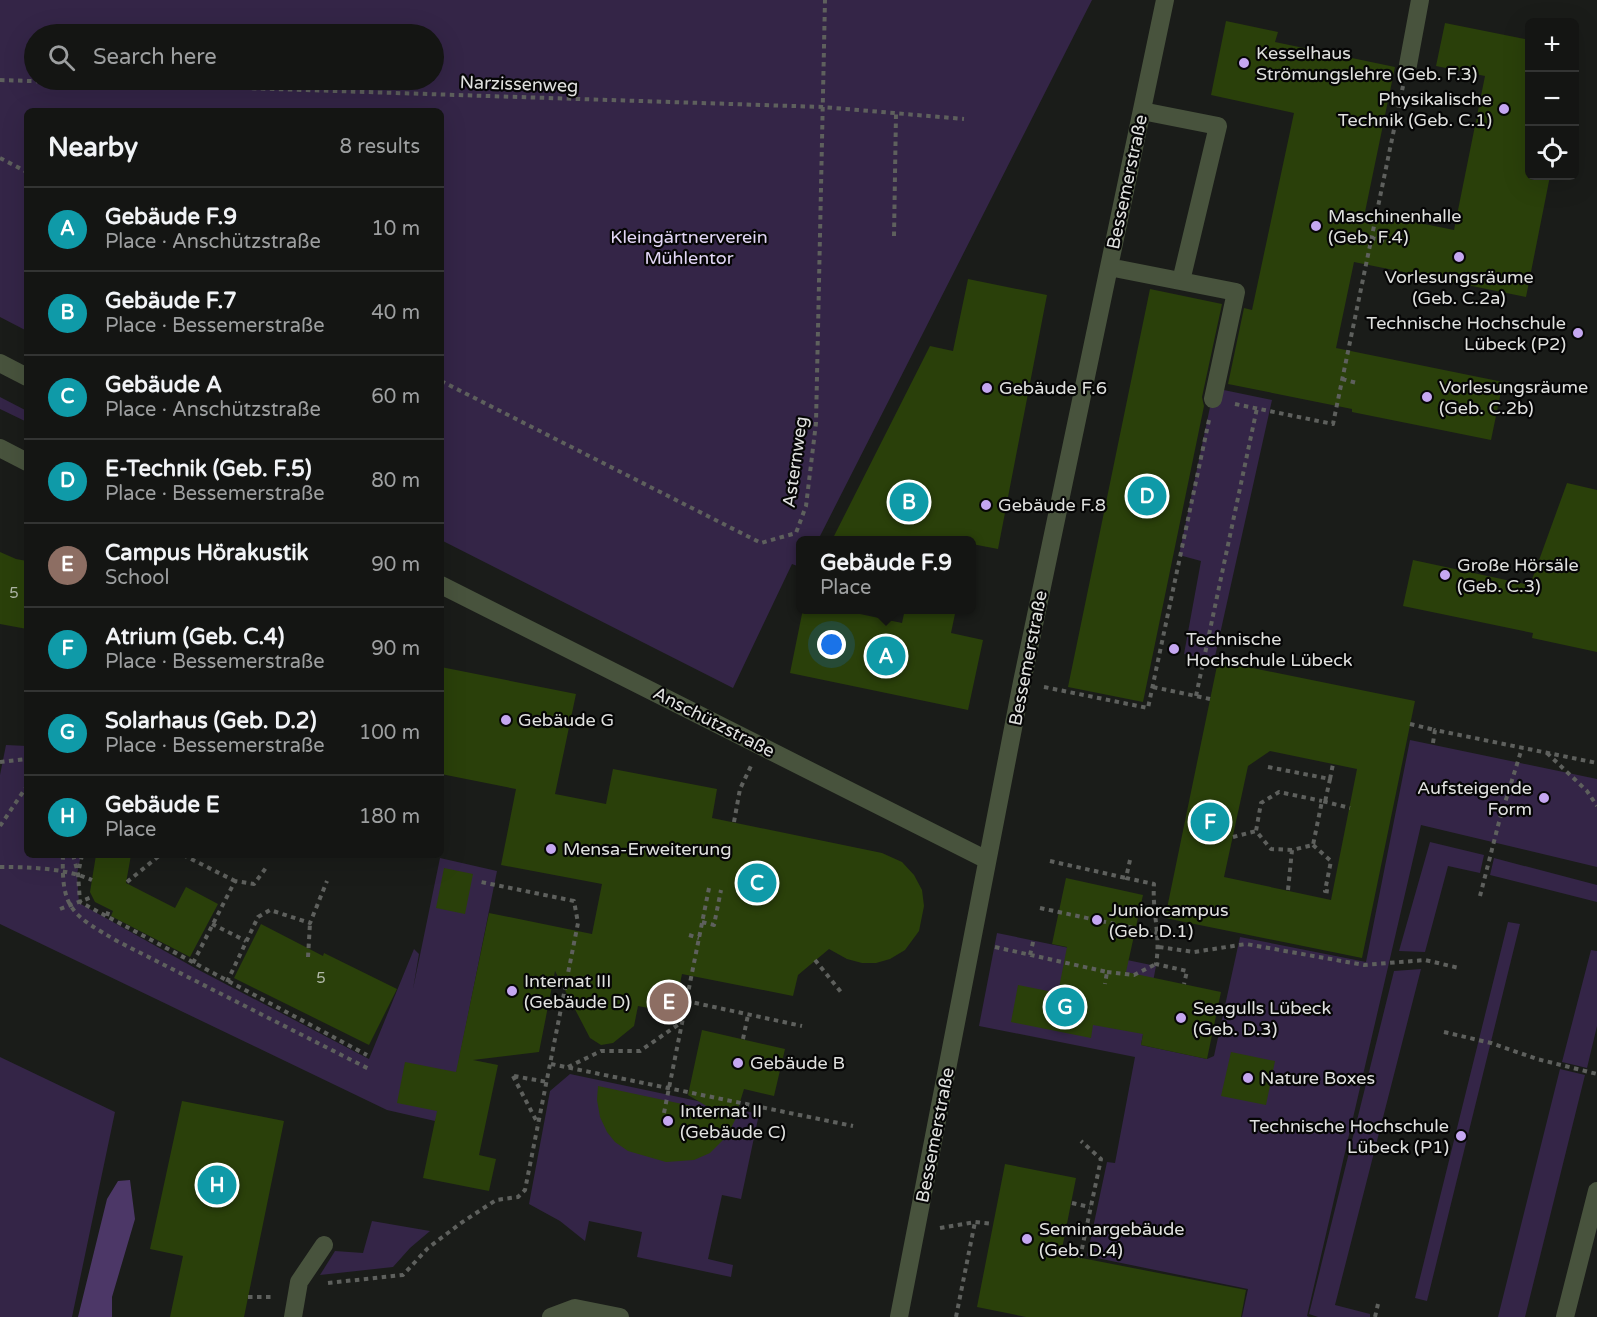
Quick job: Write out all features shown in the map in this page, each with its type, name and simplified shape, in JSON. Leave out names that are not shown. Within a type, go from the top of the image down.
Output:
[{"type":"street","name":"Bessemerstraße","points":[[899,1317],[1022,682],[1165,0]]},
{"type":"street","points":[[1408,65],[1420,0]]},
{"type":"street","points":[[1142,111],[1218,126],[1181,281]]},
{"type":"street","points":[[1109,267],[1236,292],[1213,399]]},
{"type":"street","points":[[0,363],[24,375]]},
{"type":"street","points":[[0,448],[24,460]]},
{"type":"street","name":"Anschützstraße","points":[[444,587],[987,860]]},
{"type":"street","points":[[1565,1317],[1597,1191]]},
{"type":"street","points":[[293,1317],[299,1282],[324,1245]]},
{"type":"street","points":[[551,1317],[575,1308],[620,1317]]},
{"type":"path","name":"Asternweg","points":[[444,383],[760,543],[796,532],[806,506],[816,423],[825,0]]},
{"type":"path","points":[[1022,682],[1148,708],[1213,399],[1333,424],[1408,65]]},
{"type":"path","name":"Narzissenweg","points":[[0,80],[24,81]]},
{"type":"path","name":"Narzissenweg","points":[[304,90],[822,107],[964,119]]},
{"type":"path","points":[[894,236],[896,113]]},
{"type":"path","points":[[0,158],[24,170]]},
{"type":"path","points":[[1371,238],[1387,240]]},
{"type":"path","points":[[1342,379],[1358,382]]},
{"type":"path","points":[[1196,696],[1257,408]]},
{"type":"path","points":[[1153,687],[1210,699]]},
{"type":"path","points":[[1410,724],[1597,763]]},
{"type":"path","points":[[1433,743],[1435,730]]},
{"type":"path","points":[[1480,896],[1499,822],[1522,748]]},
{"type":"path","points":[[1546,753],[1587,791],[1597,807]]},
{"type":"path","points":[[0,762],[24,760]]},
{"type":"path","points":[[734,822],[740,789],[754,760]]},
{"type":"path","points":[[1313,845],[1333,764]]},
{"type":"path","points":[[1268,766],[1330,779]]},
{"type":"path","points":[[0,826],[24,790]]},
{"type":"path","points":[[1313,845],[1292,850],[1271,849],[1256,831],[1261,803],[1279,792],[1350,808]]},
{"type":"path","points":[[1233,837],[1256,831]]},
{"type":"path","points":[[1313,845],[1331,861],[1325,891],[1332,892]]},
{"type":"path","points":[[1288,890],[1292,850]]},
{"type":"path","points":[[63,858],[65,898],[81,920],[117,941],[371,1071]]},
{"type":"path","points":[[74,858],[78,874],[80,902]]},
{"type":"path","points":[[78,874],[81,858]]},
{"type":"path","points":[[127,882],[156,858]]},
{"type":"path","points":[[189,858],[235,881],[254,884],[268,865]]},
{"type":"path","points":[[1126,878],[1130,860]]},
{"type":"path","points":[[1050,861],[1154,884],[1153,902],[1159,947],[1156,964]]},
{"type":"path","points":[[0,867],[78,874],[92,880]]},
{"type":"path","points":[[193,963],[235,881]]},
{"type":"path","points":[[308,957],[310,923],[327,881]]},
{"type":"path","points":[[249,1298],[273,1298],[318,1285],[403,1275],[428,1248],[461,1223],[496,1200],[518,1197],[525,1190],[578,923],[574,901],[481,882]]},
{"type":"path","points":[[664,1113],[709,888]]},
{"type":"path","points":[[702,922],[714,925],[721,890]]},
{"type":"path","points":[[60,909],[93,897]]},
{"type":"path","points":[[80,902],[368,1055]]},
{"type":"path","points":[[1040,908],[1157,933]]},
{"type":"path","points":[[107,916],[109,909]]},
{"type":"path","points":[[227,982],[258,916],[270,910],[310,923]]},
{"type":"path","points":[[212,924],[246,941]]},
{"type":"path","points":[[689,935],[699,938]]},
{"type":"path","points":[[1030,955],[1034,938]]},
{"type":"path","points":[[1159,947],[1194,952],[1246,944],[1364,965],[1425,960],[1459,968]]},
{"type":"path","points":[[988,946],[1107,972],[1134,975],[1156,964],[1187,971],[1184,984]]},
{"type":"path","points":[[815,960],[841,992]]},
{"type":"path","points":[[1105,984],[1107,972]]},
{"type":"path","points":[[677,999],[802,1026]]},
{"type":"path","points":[[744,1039],[748,1015]]},
{"type":"path","points":[[567,1068],[601,1051],[640,1051],[682,1022]]},
{"type":"path","points":[[1444,1032],[1491,1043],[1537,1059],[1597,1074]]},
{"type":"path","points":[[601,1045],[601,1051]]},
{"type":"path","points":[[551,1064],[853,1126]]},
{"type":"path","points":[[538,1125],[513,1076],[547,1082]]},
{"type":"path","points":[[1080,1258],[1101,1159],[1081,1141]]},
{"type":"path","points":[[1072,1203],[1090,1207]]},
{"type":"path","points":[[956,1317],[975,1222]]},
{"type":"path","points":[[934,1227],[975,1222],[993,1224]]},
{"type":"path","points":[[1375,1317],[1378,1304]]},
{"type":"green space","name":"Kleingärtnerverein Mühlentor","points":[[0,0],[1092,0],[820,536],[796,536],[796,566],[792,564],[733,688],[444,542],[444,108],[24,108],[24,329],[0,317]]},
{"type":"green space","points":[[1214,388],[1272,400],[1214,661],[1184,654],[1201,561],[1179,555]]},
{"type":"green space","points":[[0,397],[24,409],[24,421],[0,409]]},
{"type":"green space","points":[[1410,740],[1597,779],[1597,867],[1421,825],[1307,1316],[1309,1317],[1242,1317],[1248,1289],[1087,1256],[1107,1162],[1115,1163],[1135,1057],[979,1026],[997,933],[1156,966],[1141,1045],[1207,1059],[1214,1056],[1240,937],[1366,962]]},
{"type":"green space","points":[[6,745],[24,746],[24,858],[80,858],[77,874],[79,903],[195,968],[369,1059],[414,949],[419,954],[413,989],[440,858],[497,871],[456,1075],[435,1121],[387,1110],[0,924],[0,775]]},
{"type":"green space","points":[[1430,842],[1484,855],[1480,873],[1448,866],[1425,952],[1399,951]]},
{"type":"green space","points":[[1494,858],[1597,885],[1597,902],[1490,875]]},
{"type":"green space","points":[[1508,922],[1520,924],[1427,1301],[1415,1298]]},
{"type":"green space","points":[[1591,950],[1597,951],[1597,1026],[1587,1068],[1562,1062]]},
{"type":"green space","points":[[1421,969],[1335,1305],[1370,1314],[1370,1317],[1318,1317],[1309,1314],[1394,971]]},
{"type":"green space","points":[[0,1057],[115,1112],[72,1317],[0,1317]]},
{"type":"green space","points":[[1560,1069],[1585,1075],[1525,1317],[1498,1317]]},
{"type":"green space","points":[[570,1074],[759,1114],[741,1199],[722,1195],[708,1259],[733,1265],[731,1277],[637,1257],[642,1232],[589,1221],[585,1241],[560,1221],[529,1204],[550,1091]]},
{"type":"green space","points":[[372,1221],[430,1231],[393,1267],[320,1275],[335,1251],[363,1253]]},
{"type":"shaded area","points":[[130,1180],[135,1219],[112,1297],[112,1317],[78,1317],[107,1199],[118,1181]]},
{"type":"building","points":[[1226,21],[1278,32],[1275,42],[1395,67],[1365,212],[1454,230],[1485,76],[1436,66],[1445,23],[1525,39],[1525,180],[1549,180],[1526,297],[1354,262],[1336,348],[1503,382],[1491,440],[1228,384],[1244,308],[1252,310],[1294,113],[1211,95]]},
{"type":"building","points":[[968,279],[1047,295],[998,549],[976,545],[976,536],[834,536],[930,346],[953,351]]},
{"type":"building","points":[[1150,289],[1222,304],[1202,397],[1204,406],[1143,702],[1068,687]]},
{"type":"building","name":"Große Hörsäle (Geb. C.3)","points":[[1567,483],[1597,490],[1597,652],[1532,638],[1533,633],[1403,606],[1413,560],[1530,585]]},
{"type":"building","points":[[0,552],[24,560],[24,628],[0,624]]},
{"type":"building","points":[[802,614],[860,614],[902,623],[904,614],[955,614],[951,633],[983,640],[968,710],[790,673]]},
{"type":"building","points":[[1218,661],[1415,701],[1362,958],[1165,918]],"holes":[[[1270,751],[1357,769],[1331,900],[1224,877],[1248,766]]]},
{"type":"building","points":[[444,668],[576,694],[555,794],[606,804],[613,769],[717,789],[712,818],[882,853],[902,862],[914,875],[922,890],[924,906],[919,931],[905,950],[890,959],[876,963],[862,963],[847,959],[829,949],[798,975],[793,996],[682,974],[674,1013],[638,1006],[634,1026],[613,1043],[601,1045],[590,1038],[555,971],[539,1052],[473,1060],[498,1065],[479,1155],[496,1159],[489,1191],[423,1178],[437,1111],[397,1103],[405,1062],[456,1072],[489,913],[592,934],[602,884],[501,865],[516,789],[444,775]]},
{"type":"building","points":[[96,858],[130,858],[126,883],[175,908],[186,887],[218,904],[190,957],[111,916],[113,911],[95,902],[90,892]]},
{"type":"building","points":[[444,868],[473,874],[465,914],[436,908]]},
{"type":"building","points":[[1066,878],[1143,895],[1126,972],[1221,992],[1207,1059],[1141,1045],[1143,1034],[1093,1025],[1091,1038],[1011,1022],[1018,985],[1058,993],[1067,947],[1052,944]]},
{"type":"building","points":[[261,924],[323,956],[324,953],[397,989],[369,1045],[234,978]]},
{"type":"building","points":[[702,1030],[785,1049],[774,1096],[744,1089],[737,1116],[727,1136],[710,1153],[694,1160],[666,1162],[628,1151],[615,1142],[600,1117],[597,1100],[598,1086],[715,1111],[688,1095]]},
{"type":"building","name":"Nature Boxes","points":[[1231,1052],[1275,1061],[1266,1105],[1221,1096]]},
{"type":"building","points":[[182,1101],[284,1121],[244,1317],[170,1317],[183,1256],[150,1249]]},
{"type":"building","name":"Seminargebäude (Geb. D.4)","points":[[1005,1164],[1076,1178],[1061,1254],[1246,1290],[1241,1317],[1026,1317],[977,1307]]},
{"type":"place","name":"Kesselhaus Strömungslehre (Geb. F.3)","points":[[1244,63]]},
{"type":"place","name":"Physikalische Technik (Geb. C.1)","points":[[1504,109]]},
{"type":"place","name":"Maschinenhalle (Geb. F.4)","points":[[1316,226]]},
{"type":"place","name":"Vorlesungsräume (Geb. C.2a)","points":[[1459,257]]},
{"type":"place","name":"Technische Hochschule Lübeck (P2)","points":[[1578,333]]},
{"type":"place","name":"Gebäude F.6","points":[[987,388]]},
{"type":"place","name":"Vorlesungsräume (Geb. C.2b)","points":[[1427,397]]},
{"type":"place","name":"E-Technik (Geb. F.5)","points":[[1147,496]]},
{"type":"place","name":"Gebäude F.7","points":[[909,502]]},
{"type":"place","name":"Gebäude F.8","points":[[986,505]]},
{"type":"place","name":"Große Hörsäle (Geb. C.3)","points":[[1445,575]]},
{"type":"place","name":"Technische Hochschule Lübeck","points":[[1174,649]]},
{"type":"place","name":"Gebäude F.9","points":[[886,656]]},
{"type":"place","name":"Gebäude G","points":[[506,720]]},
{"type":"place","name":"Aufsteigende Form","points":[[1544,798]]},
{"type":"place","name":"Atrium (Geb. C.4)","points":[[1210,822]]},
{"type":"place","name":"Mensa-Erweiterung","points":[[551,849]]},
{"type":"place","name":"Gebäude A","points":[[757,883]]},
{"type":"place","name":"Juniorcampus (Geb. D.1)","points":[[1097,920]]},
{"type":"place","name":"Internat III (Gebäude D)","points":[[512,991]]},
{"type":"place","name":"Campus Hörakustik","points":[[669,1002]]},
{"type":"place","name":"Solarhaus (Geb. D.2)","points":[[1065,1007]]},
{"type":"place","name":"Seagulls Lübeck (Geb. D.3)","points":[[1181,1018]]},
{"type":"place","name":"Gebäude B","points":[[738,1063]]},
{"type":"place","name":"Nature Boxes","points":[[1248,1078]]},
{"type":"place","name":"Internat II (Gebäude C)","points":[[668,1121]]},
{"type":"place","name":"Technische Hochschule Lübeck (P1)","points":[[1461,1136]]},
{"type":"place","name":"Gebäude E","points":[[217,1185]]},
{"type":"place","name":"Seminargebäude (Geb. D.4)","points":[[1027,1239]]}]
